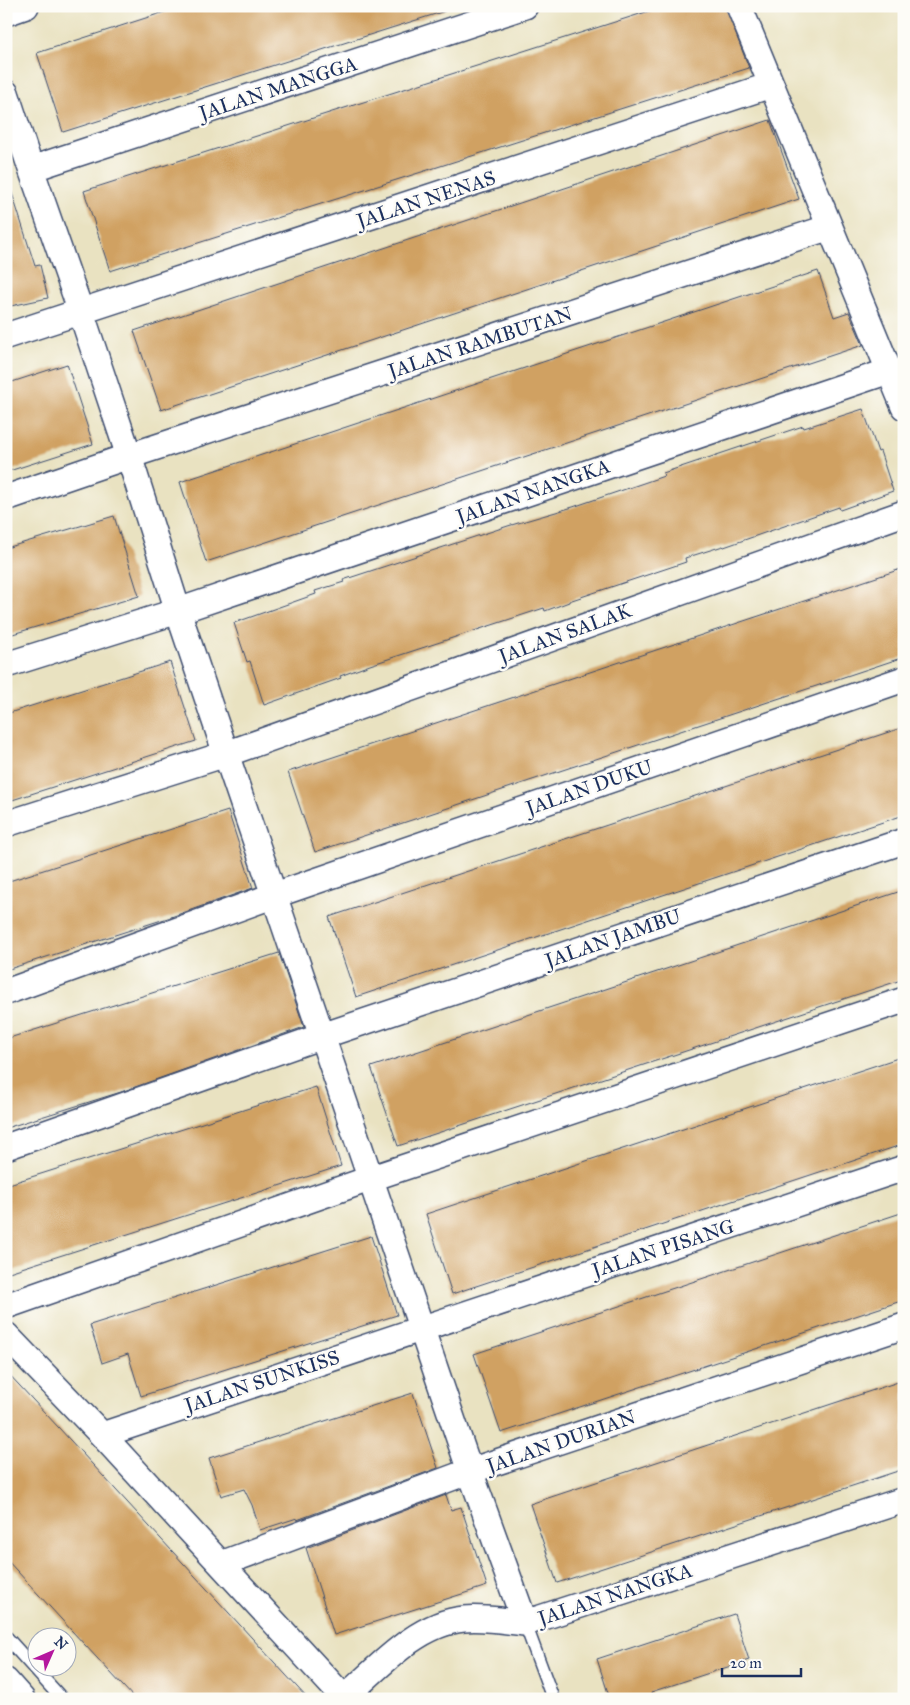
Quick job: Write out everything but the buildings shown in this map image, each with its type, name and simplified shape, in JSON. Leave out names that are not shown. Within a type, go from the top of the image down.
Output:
[{"type":"street","points":[[6,12],[26,6]]},
{"type":"street","name":"JALAN MANGGA","points":[[31,169],[525,6]]},
{"type":"street","points":[[739,6],[904,407]]},
{"type":"street","name":"JALAN NENAS","points":[[6,336],[771,85]]},
{"type":"street","points":[[6,93],[129,456],[226,754],[372,1178],[470,1472],[526,1623]]},
{"type":"street","name":"JALAN RAMBUTAN","points":[[6,498],[830,227]]},
{"type":"street","name":"JALAN NANGKA","points":[[6,664],[178,611],[888,371]]},
{"type":"street","name":"JALAN SALAK","points":[[6,824],[226,754],[904,513]]},
{"type":"street","name":"JALAN DUKU","points":[[6,992],[275,895],[904,679]]},
{"type":"street","name":"JALAN JAMBU","points":[[6,1147],[322,1036],[904,841]]},
{"type":"street","points":[[6,1306],[372,1178],[904,1000]]},
{"type":"street","name":"JALAN PISANG","points":[[422,1328],[904,1168]]},
{"type":"street","name":"JALAN DURIAN","points":[[222,1564],[470,1472],[904,1326]]},
{"type":"street","name":"JALAN SUNKISS","points":[[102,1435],[422,1328]]},
{"type":"street","points":[[6,1334],[222,1564],[344,1698]]},
{"type":"street","name":"JALAN NANGKA","points":[[344,1698],[406,1644],[432,1628],[463,1619],[488,1619],[526,1623],[904,1500]]},
{"type":"street","points":[[6,1681],[22,1699]]},
{"type":"lane","points":[[526,1623],[553,1699]]},
{"type":"lane","points":[[6,1637],[62,1699]]}]
